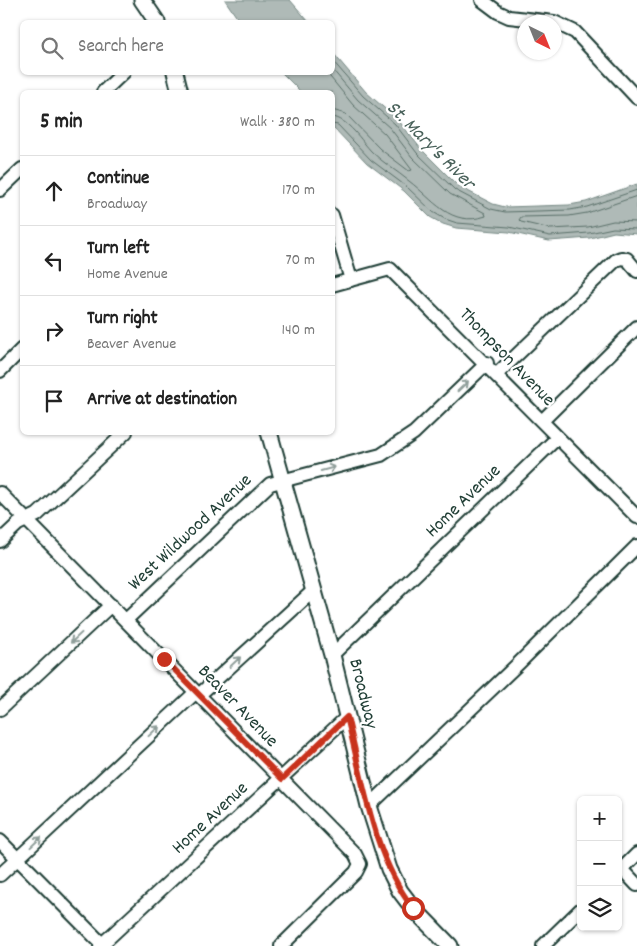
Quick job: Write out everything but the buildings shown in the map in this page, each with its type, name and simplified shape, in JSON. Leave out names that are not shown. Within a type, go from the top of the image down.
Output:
[{"type":"main road","points":[[142,0],[156,20]]},
{"type":"main road","points":[[176,75],[180,90]]},
{"type":"main road","name":"Broadway","points":[[270,435],[312,591],[332,655],[369,806],[389,869],[400,891],[413,908],[450,946]]},
{"type":"street","points":[[482,0],[498,12],[508,16],[554,22],[575,32],[637,98]]},
{"type":"street","points":[[105,90],[121,75]]},
{"type":"street","points":[[0,190],[20,171]]},
{"type":"street","points":[[335,225],[351,280]]},
{"type":"street","points":[[497,374],[616,260],[621,258],[627,259],[637,271]]},
{"type":"street","name":"Thompson Avenue","points":[[335,284],[390,268],[637,517]]},
{"type":"street","points":[[542,421],[637,327]]},
{"type":"street","points":[[0,371],[20,351]]},
{"type":"street","name":"West Wildwood Avenue","points":[[126,620],[270,484],[381,455],[414,433],[486,363]]},
{"type":"street","points":[[0,542],[18,524],[29,521],[123,435]]},
{"type":"street","name":"Home Avenue","points":[[332,655],[557,438]]},
{"type":"street","name":"Beaver Avenue","points":[[0,493],[355,854],[360,864],[356,872],[280,946]]},
{"type":"street","points":[[369,806],[637,546]]},
{"type":"street","points":[[0,875],[197,693],[312,591]]},
{"type":"street","name":"West Wildwood Avenue","points":[[0,709],[111,605]]},
{"type":"street","name":"Home Avenue","points":[[102,945],[347,717]]},
{"type":"street","points":[[0,841],[102,945]]},
{"type":"street","points":[[622,869],[637,854]]},
{"type":"street","points":[[622,873],[637,885]]},
{"type":"street","points":[[543,946],[577,913]]},
{"type":"water","points":[[225,0],[290,0],[307,20],[239,20]]},
{"type":"water","points":[[335,55],[366,92],[399,121],[421,149],[458,186],[493,204],[505,207],[569,205],[586,202],[637,184],[637,234],[614,232],[590,238],[549,241],[509,232],[456,228],[443,224],[430,217],[404,191],[367,163],[335,129],[335,90],[299,90],[284,75],[335,75]]},
{"type":"route","points":[[164,659],[282,779],[347,717],[369,806],[389,869],[400,891],[413,908]]},
{"type":"water label","name":"St. Mary's River","points":[[430,146]]}]
